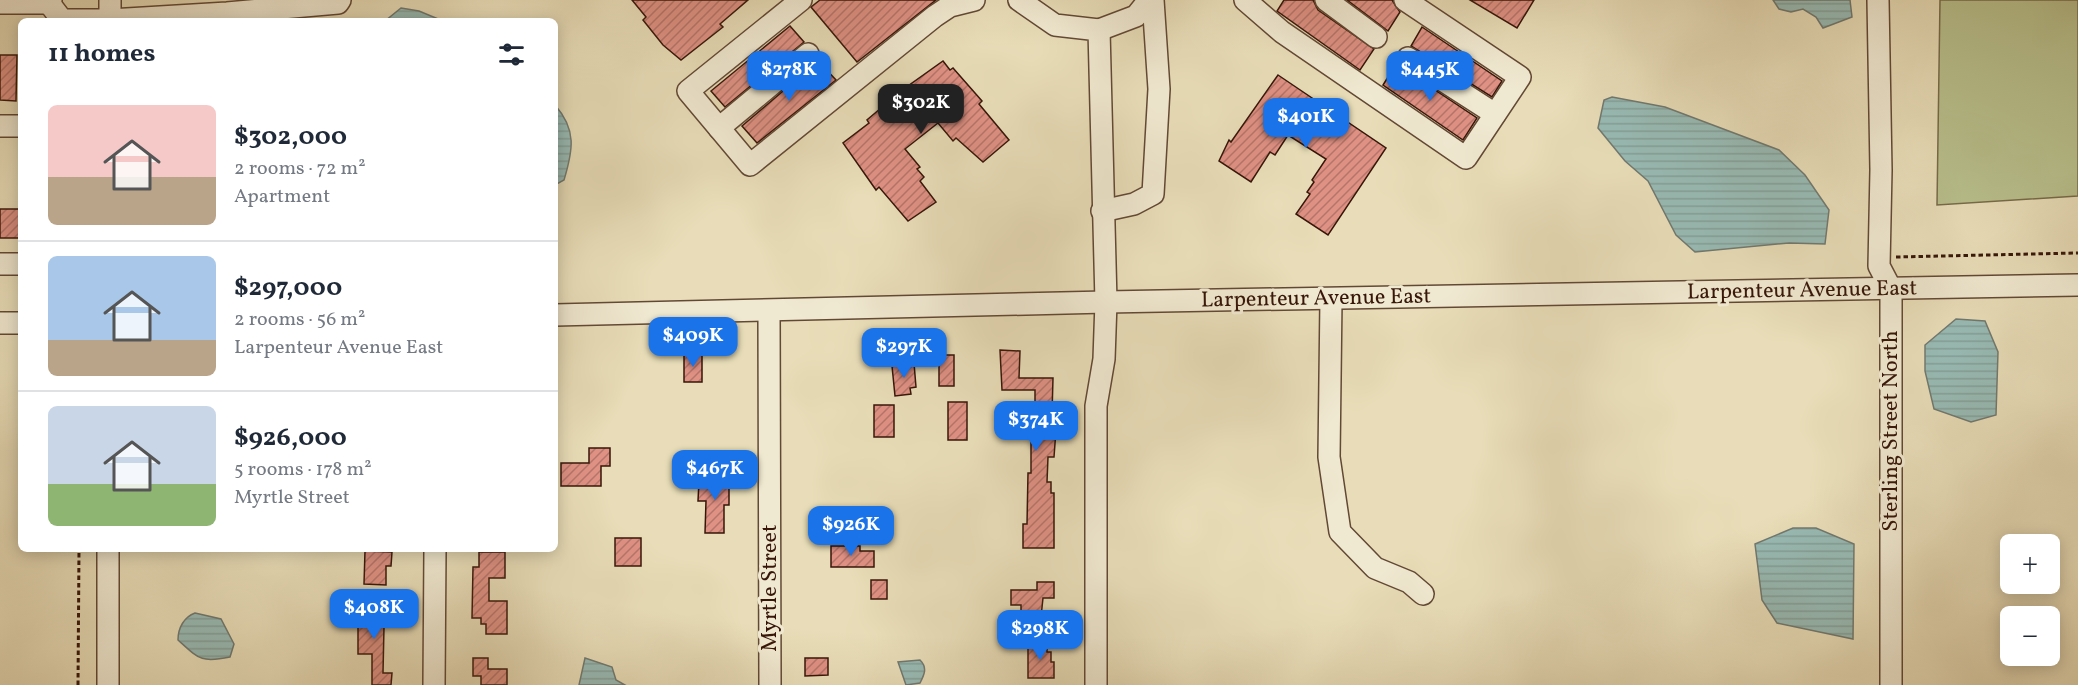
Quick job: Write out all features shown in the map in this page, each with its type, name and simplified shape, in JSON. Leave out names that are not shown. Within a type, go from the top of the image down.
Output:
[{"type":"street","points":[[110,0],[110,18]]},
{"type":"street","points":[[124,18],[173,7],[227,13],[338,3],[340,0]]},
{"type":"street","points":[[801,0],[688,91],[750,165],[935,16],[950,6],[974,0]]},
{"type":"street","points":[[1019,0],[1055,25],[1099,30],[1136,16],[1151,0]]},
{"type":"street","points":[[1102,211],[1134,204],[1153,194],[1159,89],[1151,0]]},
{"type":"street","points":[[1245,0],[1282,32],[1466,158],[1520,77],[1405,0]]},
{"type":"street","points":[[1326,0],[1376,37]]},
{"type":"street","name":"Sterling Street North","points":[[1878,0],[1881,170],[1879,266],[1891,289],[1891,685]]},
{"type":"street","points":[[0,3],[50,2],[61,18]]},
{"type":"street","points":[[1096,685],[1096,406],[1104,359],[1106,302],[1099,30]]},
{"type":"street","points":[[719,128],[808,54]]},
{"type":"street","points":[[1408,58],[1496,114]]},
{"type":"street","points":[[0,126],[18,126]]},
{"type":"street","points":[[0,264],[18,264]]},
{"type":"street","name":"Larpenteur Avenue East","points":[[558,315],[1106,302],[2078,285]]},
{"type":"street","points":[[1331,299],[1329,457],[1340,532],[1375,568],[1409,582],[1423,594]]},
{"type":"street","name":"Myrtle Street","points":[[769,311],[770,685]]},
{"type":"street","points":[[0,323],[18,323]]},
{"type":"street","points":[[108,552],[108,685]]},
{"type":"street","points":[[434,685],[435,552]]},
{"type":"path","points":[[1880,257],[2078,253]]},
{"type":"path","points":[[78,685],[80,552]]},
{"type":"green space","points":[[1940,0],[2078,0],[2078,196],[1937,205]]},
{"type":"water","points":[[1773,0],[1850,0],[1852,17],[1823,28],[1816,17],[1803,9],[1791,12],[1779,9]]},
{"type":"water","points":[[401,8],[419,11],[436,18],[389,18]]},
{"type":"water","points":[[1612,97],[1665,107],[1779,150],[1805,175],[1829,210],[1825,244],[1789,243],[1695,252],[1676,235],[1648,181],[1625,161],[1598,128],[1604,100]]},
{"type":"water","points":[[558,109],[567,123],[571,141],[564,180],[558,183]]},
{"type":"water","points":[[1956,319],[1985,321],[1998,352],[1996,415],[1971,422],[1934,409],[1925,371],[1925,345]]},
{"type":"water","points":[[1793,528],[1816,528],[1854,544],[1853,639],[1777,623],[1762,600],[1755,544]]},
{"type":"water","points":[[195,613],[221,619],[234,644],[230,657],[213,660],[201,658],[178,640],[182,624]]},
{"type":"water","points":[[585,658],[612,667],[616,680],[625,685],[579,685]]},
{"type":"water","points":[[920,660],[925,669],[920,683],[906,685],[898,662]]},
{"type":"building","points":[[632,0],[748,0],[720,24],[723,27],[681,60],[663,45],[643,20],[646,17]]},
{"type":"building","points":[[820,0],[936,0],[857,62],[811,7]]},
{"type":"building","points":[[1284,0],[1313,0],[1318,10],[1374,49],[1360,70],[1277,11]]},
{"type":"building","points":[[1347,0],[1392,0],[1400,12],[1388,31]]},
{"type":"building","points":[[1470,0],[1534,0],[1517,28]]},
{"type":"building","points":[[790,26],[804,42],[725,107],[711,91]]},
{"type":"building","points":[[1422,27],[1502,81],[1492,97],[1411,46]]},
{"type":"building","points":[[0,55],[17,55],[16,101],[0,100]]},
{"type":"building","points":[[818,61],[836,80],[757,143],[742,126]]},
{"type":"building","points":[[943,61],[950,70],[953,68],[982,101],[979,104],[1009,140],[983,162],[956,138],[953,141],[938,123],[905,149],[920,167],[917,169],[924,177],[920,181],[936,202],[908,221],[879,187],[876,190],[843,143],[869,123],[867,120],[881,108],[883,111],[904,95],[901,91]]},
{"type":"building","points":[[1396,64],[1477,118],[1463,140],[1383,85]]},
{"type":"building","points":[[1278,75],[1386,148],[1328,235],[1296,214],[1310,194],[1307,192],[1314,182],[1312,180],[1326,159],[1288,135],[1275,155],[1270,152],[1251,182],[1219,161],[1229,140],[1231,142]]},
{"type":"building","points":[[0,209],[18,209],[18,238],[0,238]]},
{"type":"building","points":[[1000,350],[1020,351],[1019,378],[1053,378],[1052,414],[1056,414],[1056,430],[1054,457],[1048,457],[1047,482],[1051,482],[1051,493],[1054,493],[1054,548],[1023,548],[1023,524],[1027,524],[1028,473],[1031,473],[1031,414],[1035,414],[1035,390],[1002,390]]},
{"type":"building","points":[[684,353],[702,353],[702,382],[684,382]]},
{"type":"building","points":[[939,355],[954,355],[954,386],[939,386]]},
{"type":"building","points":[[914,363],[916,387],[910,388],[911,394],[895,396],[892,366]]},
{"type":"building","points":[[948,402],[967,402],[967,440],[948,440]]},
{"type":"building","points":[[874,405],[894,405],[894,437],[874,437]]},
{"type":"building","points":[[589,448],[610,448],[610,466],[601,466],[601,486],[561,486],[561,463],[589,463]]},
{"type":"building","points":[[709,473],[729,473],[729,505],[724,505],[724,533],[705,533],[706,501],[698,501],[699,481],[709,481]]},
{"type":"building","points":[[615,538],[641,538],[641,566],[615,566]]},
{"type":"building","points":[[831,546],[860,546],[860,551],[874,551],[874,567],[831,567]]},
{"type":"building","points":[[365,552],[392,552],[391,566],[386,566],[386,585],[364,584]]},
{"type":"building","points":[[479,552],[505,552],[505,578],[489,578],[489,601],[507,601],[507,634],[486,634],[486,624],[481,624],[481,618],[472,618],[473,567],[479,567]]},
{"type":"building","points":[[871,580],[887,580],[887,599],[871,599]]},
{"type":"building","points":[[1037,582],[1054,582],[1054,598],[1043,598],[1041,617],[1021,616],[1021,605],[1011,605],[1011,590],[1037,590]]},
{"type":"building","points":[[358,608],[392,608],[391,627],[384,627],[383,673],[392,673],[391,685],[372,685],[372,654],[358,654]]},
{"type":"building","points":[[1028,642],[1047,642],[1047,652],[1051,652],[1051,662],[1054,662],[1054,678],[1028,678]]},
{"type":"building","points":[[473,658],[488,658],[488,669],[507,669],[507,685],[481,685],[481,676],[473,676]]},
{"type":"building","points":[[805,658],[828,658],[828,675],[805,676]]}]
